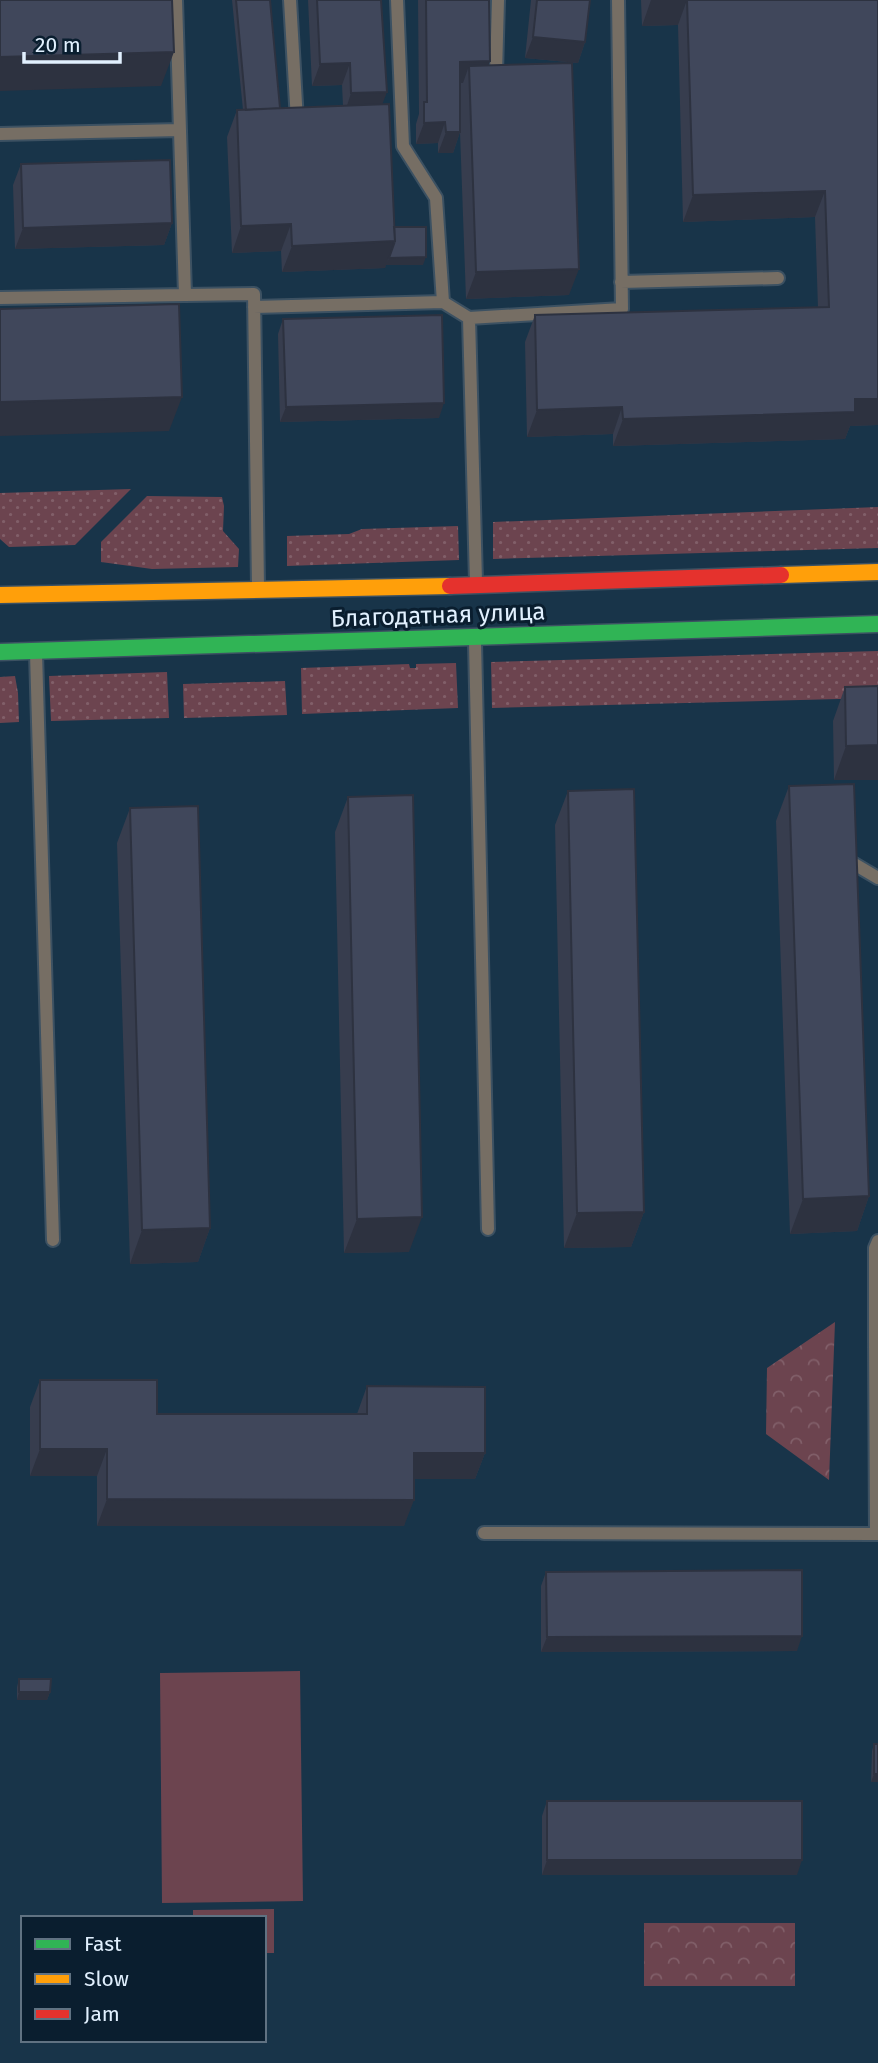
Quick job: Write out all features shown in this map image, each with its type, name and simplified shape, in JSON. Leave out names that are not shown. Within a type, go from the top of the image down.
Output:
[{"type":"main road","name":"Благодатная улица","points":[[0,595],[258,592],[878,572]]},
{"type":"main road","name":"Благодатная улица","points":[[0,652],[878,624]]},
{"type":"lane","points":[[176,0],[185,295]]},
{"type":"lane","points":[[289,0],[297,121]]},
{"type":"lane","points":[[397,0],[403,146],[436,198],[443,302]]},
{"type":"lane","points":[[496,74],[498,0]]},
{"type":"lane","points":[[254,307],[443,302],[469,318],[622,309],[618,0]]},
{"type":"lane","points":[[0,134],[180,130]]},
{"type":"lane","points":[[621,282],[778,278]]},
{"type":"lane","points":[[0,298],[254,294],[258,592]]},
{"type":"lane","points":[[469,318],[476,586]]},
{"type":"lane","points":[[475,637],[488,1229]]},
{"type":"lane","points":[[36,651],[53,1240]]},
{"type":"lane","points":[[844,858],[878,878]]},
{"type":"lane","points":[[484,1533],[877,1534],[875,1248],[878,1241]]},
{"type":"green space","points":[[131,489],[75,545],[9,547],[0,539],[0,493]]},
{"type":"green space","points":[[147,496],[222,497],[223,531],[239,549],[238,567],[152,569],[101,562],[101,542]]},
{"type":"green space","points":[[878,507],[878,548],[493,559],[493,522]]},
{"type":"green space","points":[[458,526],[459,560],[287,566],[287,536],[349,534],[362,529]]},
{"type":"green space","points":[[878,651],[878,698],[492,708],[491,662]]},
{"type":"green space","points":[[456,663],[458,708],[302,714],[301,668],[409,664],[410,668],[416,668],[416,664]]},
{"type":"green space","points":[[167,672],[169,718],[51,721],[49,676]]},
{"type":"green space","points":[[15,676],[19,722],[0,723],[0,677]]},
{"type":"green space","points":[[285,681],[287,715],[184,718],[183,684]]},
{"type":"green space","points":[[835,1322],[829,1480],[766,1434],[767,1368]]},
{"type":"green space","points":[[300,1671],[303,1901],[162,1903],[160,1673]]},
{"type":"green space","points":[[274,1909],[274,1953],[266,1953],[266,1916],[193,1916],[193,1910]]},
{"type":"green space","points":[[644,1923],[795,1923],[795,1986],[644,1986]]},
{"type":"building","points":[[0,0],[172,0],[174,52],[0,57]]},
{"type":"building","points":[[236,0],[270,0],[280,108],[246,110]]},
{"type":"building","points":[[317,0],[381,0],[387,92],[351,93],[350,63],[320,64]]},
{"type":"building","points":[[426,0],[489,0],[490,61],[460,62],[460,132],[446,132],[445,122],[424,123],[424,102],[427,102]]},
{"type":"building","points":[[537,0],[590,0],[585,42],[533,37]]},
{"type":"building","points":[[687,0],[878,0],[878,399],[855,399],[855,412],[623,419],[622,407],[537,410],[535,315],[829,307],[825,191],[693,195]]},
{"type":"building","points":[[572,63],[579,269],[476,272],[469,66]]},
{"type":"building","points":[[389,104],[395,241],[292,246],[291,224],[241,226],[237,110]]},
{"type":"building","points":[[170,160],[172,223],[23,228],[21,164]]},
{"type":"building","points":[[394,227],[426,227],[426,257],[389,258],[395,241]]},
{"type":"building","points":[[179,304],[182,397],[0,402],[0,309]]},
{"type":"building","points":[[442,315],[444,403],[286,407],[283,319]]},
{"type":"building","points":[[878,686],[878,745],[846,746],[845,687]]},
{"type":"building","points":[[854,784],[869,1196],[803,1199],[789,786]]},
{"type":"building","points":[[634,789],[644,1212],[577,1213],[568,791]]},
{"type":"building","points":[[413,795],[422,1217],[357,1219],[348,797]]},
{"type":"building","points":[[198,806],[210,1228],[142,1230],[130,808]]},
{"type":"building","points":[[40,1380],[157,1380],[157,1414],[367,1414],[367,1386],[485,1387],[485,1453],[414,1453],[414,1500],[107,1499],[107,1449],[40,1449]]},
{"type":"building","points":[[802,1570],[802,1636],[547,1637],[546,1572]]},
{"type":"building","points":[[19,1679],[51,1679],[50,1692],[19,1692]]},
{"type":"building","points":[[874,1744],[878,1744],[878,1774],[874,1774]]},
{"type":"building","points":[[547,1801],[802,1801],[802,1860],[547,1860]]},
{"type":"traffic: fast","points":[[0,652],[878,624]]},
{"type":"traffic: slow","points":[[781,575],[878,572]]},
{"type":"traffic: slow","points":[[0,595],[450,586]]},
{"type":"traffic: jam","points":[[450,586],[781,575]]}]
